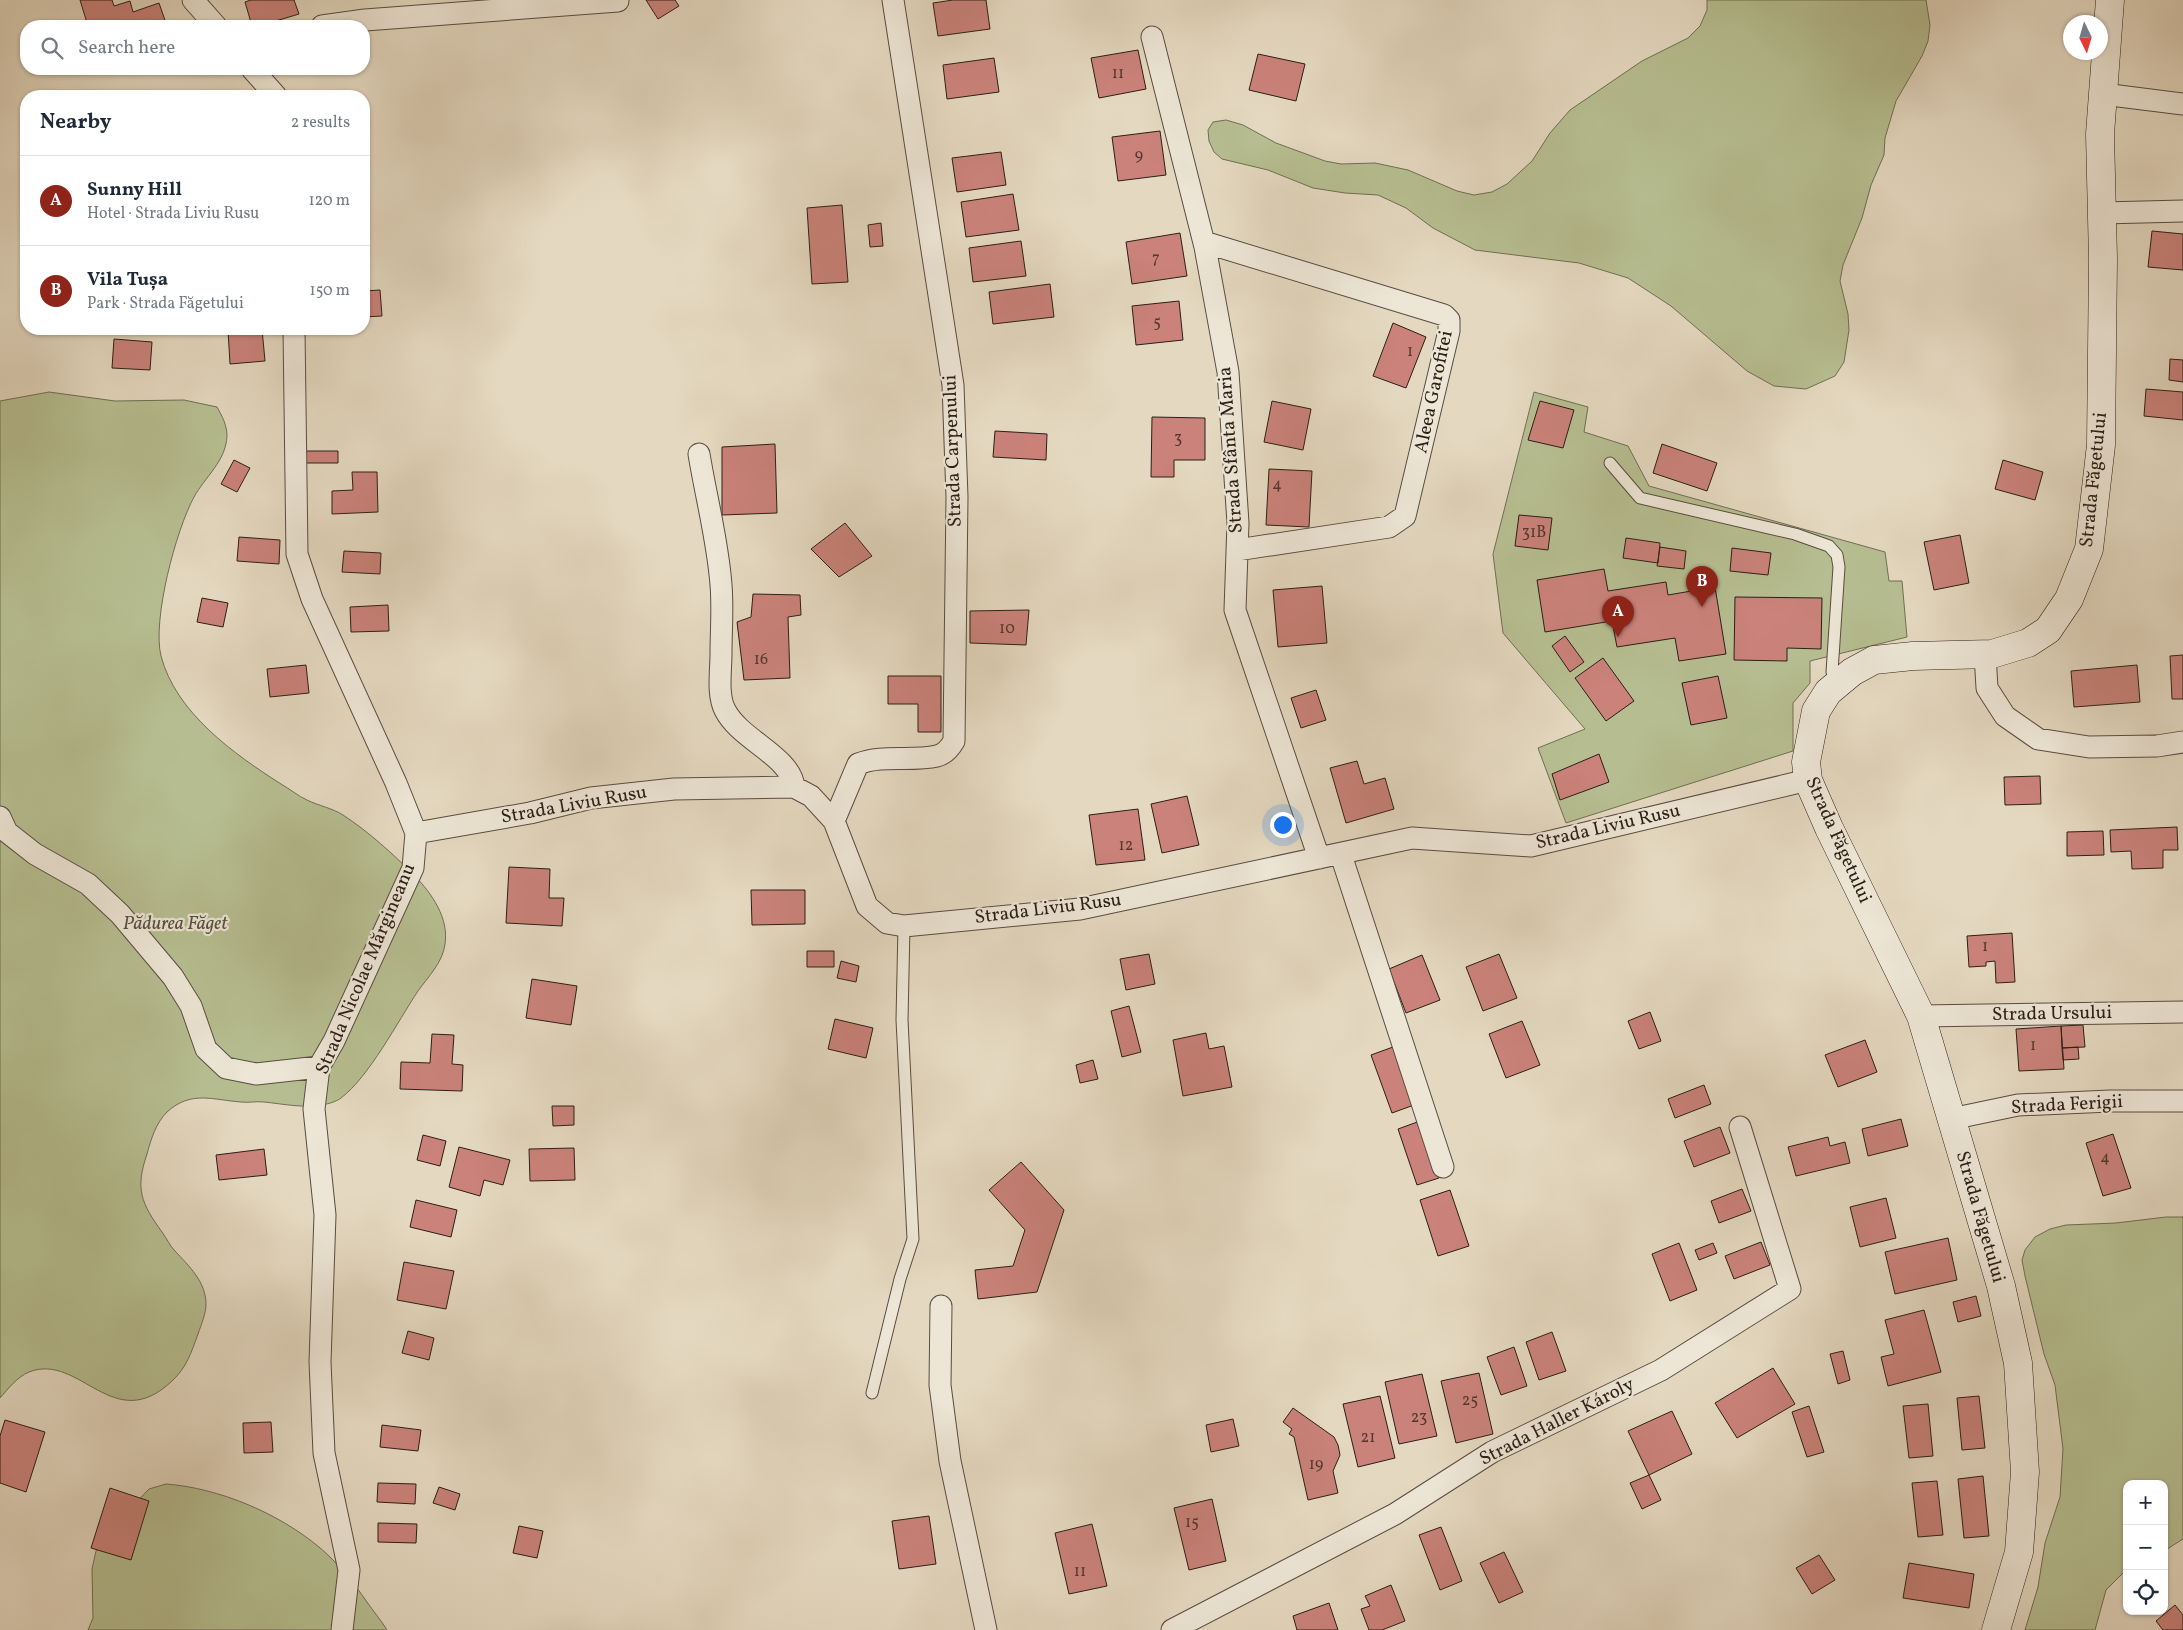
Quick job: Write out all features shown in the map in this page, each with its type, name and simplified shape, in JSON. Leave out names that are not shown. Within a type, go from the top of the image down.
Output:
[{"type":"main road","name":"Strada Făgetului","points":[[1996,1630],[2019,1543],[2025,1472],[2018,1363],[2001,1286],[1921,1016],[1808,780],[1806,762],[1816,711],[1828,692],[1852,672],[1874,660],[1913,656],[1985,654],[2028,643],[2048,630],[2069,599],[2089,549],[2101,445],[2102,214],[2100,134],[2110,0]]},
{"type":"street","points":[[193,0],[211,20]]},
{"type":"street","name":"Strada Carpenului","points":[[834,821],[858,764],[870,759],[937,756],[948,750],[954,741],[956,497],[953,384],[893,0]]},
{"type":"street","points":[[365,20],[618,1]]},
{"type":"street","name":"Strada Sfânta Maria","points":[[1152,36],[1204,242],[1228,372],[1238,523],[1235,610],[1319,858]]},
{"type":"street","points":[[257,75],[271,90]]},
{"type":"street","points":[[2103,94],[2183,104]]},
{"type":"street","points":[[2102,214],[2183,211]]},
{"type":"street","name":"Aleea Garofitei","points":[[1204,242],[1444,315],[1449,320],[1449,332],[1405,516],[1389,527],[1237,550]]},
{"type":"street","name":"Strada Nicolae Mărgineanu","points":[[294,335],[297,554],[312,599],[396,783],[416,833],[412,868],[334,1041],[320,1067],[314,1109],[325,1215],[320,1362],[324,1453],[348,1570],[342,1630]]},
{"type":"street","points":[[699,454],[721,585],[721,680],[724,710],[749,738],[785,766],[791,773],[794,787]]},
{"type":"street","points":[[1985,654],[1987,688],[2005,716],[2038,740],[2089,747],[2157,746],[2183,742]]},
{"type":"street","name":"Strada Liviu Rusu","points":[[416,833],[530,813],[591,798],[674,789],[794,787],[811,796],[834,821],[867,906],[887,923],[904,926],[1080,909],[1319,858],[1341,855],[1412,838],[1531,846],[1808,780]]},
{"type":"street","points":[[0,817],[7,832],[35,854],[88,884],[120,914],[173,977],[191,1006],[206,1049],[226,1068],[256,1074],[320,1067]]},
{"type":"street","points":[[1341,855],[1443,1167]]},
{"type":"street","name":"Strada Ursului","points":[[1921,1016],[2183,1012]]},
{"type":"street","name":"Strada Ferigii","points":[[1952,1119],[2018,1105],[2110,1101],[2183,1101]]},
{"type":"street","name":"Strada Haller Károly","points":[[1172,1630],[1395,1514],[1492,1452],[1661,1370],[1790,1289],[1740,1127]]},
{"type":"street","points":[[941,1306],[940,1385],[950,1461],[986,1630]]},
{"type":"lane","points":[[1610,463],[1640,498],[1795,534],[1828,546],[1837,555],[1839,567],[1832,672],[1838,683]]},
{"type":"lane","points":[[872,1393],[900,1279],[913,1239],[902,1020],[904,926]]},
{"type":"green space","points":[[1707,0],[1926,0],[1930,25],[1928,41],[1922,56],[1896,101],[1885,138],[1884,155],[1871,185],[1862,218],[1843,265],[1840,281],[1848,314],[1849,330],[1844,362],[1835,376],[1806,389],[1774,386],[1747,371],[1671,306],[1628,278],[1579,263],[1475,250],[1433,228],[1406,208],[1378,195],[1345,193],[1313,188],[1268,170],[1222,159],[1214,152],[1209,141],[1208,130],[1213,122],[1226,120],[1243,125],[1276,143],[1325,161],[1341,164],[1375,163],[1408,170],[1457,191],[1474,195],[1492,192],[1507,184],[1532,161],[1550,133],[1570,110],[1642,61],[1688,38],[1700,26],[1707,10]]},
{"type":"green space","name":"Pădurea Făget","points":[[49,392],[115,401],[184,400],[217,407],[226,428],[226,445],[219,461],[194,497],[187,512],[167,575],[159,640],[161,656],[169,677],[179,696],[193,714],[226,745],[300,797],[343,815],[398,860],[415,876],[433,899],[442,916],[446,934],[444,951],[434,969],[362,1077],[340,1099],[327,1104],[303,1106],[202,1098],[185,1101],[176,1105],[160,1121],[152,1137],[143,1166],[141,1177],[142,1195],[149,1212],[170,1245],[200,1282],[205,1296],[206,1308],[193,1347],[181,1370],[172,1381],[151,1396],[132,1400],[114,1397],[65,1373],[47,1369],[25,1374],[0,1398],[0,401]]},
{"type":"green space","points":[[1534,392],[1588,407],[1584,432],[1628,446],[1649,486],[1885,552],[1889,581],[1902,581],[1907,637],[1810,661],[1810,683],[1793,703],[1793,751],[1566,823],[1538,748],[1585,729],[1503,633],[1493,554]]},
{"type":"green space","points":[[2166,1217],[2183,1217],[2183,1539],[2168,1548],[2168,1480],[2123,1480],[2123,1573],[2106,1590],[2095,1630],[2025,1630],[2038,1587],[2045,1543],[2060,1497],[2063,1449],[2055,1385],[2044,1354],[2022,1260],[2025,1250],[2035,1237],[2050,1229],[2066,1225],[2116,1223]]},
{"type":"green space","points":[[166,1484],[186,1486],[227,1497],[247,1504],[285,1523],[319,1547],[339,1566],[387,1630],[88,1630],[93,1618],[92,1569],[96,1551],[104,1536],[149,1489]]},
{"type":"building","points":[[80,0],[112,0],[114,6],[130,1],[133,12],[159,3],[165,20],[86,20]]},
{"type":"building","points":[[251,0],[294,0],[299,14],[279,20],[250,20],[245,2]]},
{"type":"building","points":[[646,0],[675,0],[679,6],[658,19]]},
{"type":"building","points":[[953,0],[986,0],[990,29],[938,36],[933,3]]},
{"type":"building","points":[[1138,50],[1146,89],[1099,98],[1091,58]]},
{"type":"building","points":[[1258,54],[1305,64],[1296,101],[1249,90]]},
{"type":"building","points":[[994,58],[999,92],[947,99],[943,65]]},
{"type":"building","points":[[1160,131],[1166,175],[1118,181],[1112,137]]},
{"type":"building","points":[[1001,152],[1006,185],[957,192],[952,158]]},
{"type":"building","points":[[1013,194],[1019,230],[966,237],[961,202]]},
{"type":"building","points":[[842,205],[848,282],[812,284],[807,208]]},
{"type":"building","points":[[881,223],[883,246],[870,247],[868,225]]},
{"type":"building","points":[[2152,231],[2183,234],[2183,270],[2148,267]]},
{"type":"building","points":[[1180,233],[1187,276],[1132,284],[1126,242]]},
{"type":"building","points":[[1021,241],[1026,276],[973,282],[969,248]]},
{"type":"building","points":[[1050,284],[1054,317],[993,324],[989,292]]},
{"type":"building","points":[[380,290],[382,316],[370,317],[370,291]]},
{"type":"building","points":[[1179,301],[1183,340],[1136,345],[1132,306]]},
{"type":"building","points":[[1393,323],[1426,337],[1406,388],[1373,376]]},
{"type":"building","points":[[228,335],[263,335],[265,361],[230,364]]},
{"type":"building","points":[[114,339],[152,342],[150,370],[112,368]]},
{"type":"building","points":[[2170,359],[2183,360],[2183,382],[2169,380]]},
{"type":"building","points":[[2146,389],[2183,392],[2183,420],[2144,416]]},
{"type":"building","points":[[1272,401],[1311,409],[1303,450],[1264,442]]},
{"type":"building","points":[[1540,401],[1574,410],[1563,448],[1528,440]]},
{"type":"building","points":[[1152,417],[1205,418],[1205,460],[1174,460],[1174,477],[1151,477]]},
{"type":"building","points":[[995,431],[1047,434],[1046,460],[993,457]]},
{"type":"building","points":[[775,444],[777,513],[722,515],[722,447]]},
{"type":"building","points":[[1662,444],[1717,463],[1707,491],[1653,473]]},
{"type":"building","points":[[303,451],[338,451],[338,463],[303,463]]},
{"type":"building","points":[[234,460],[250,468],[237,492],[221,484]]},
{"type":"building","points":[[2003,460],[2043,472],[2035,500],[1995,489]]},
{"type":"building","points":[[1269,469],[1312,471],[1309,527],[1266,525]]},
{"type":"building","points":[[352,472],[377,472],[378,512],[332,514],[332,491],[353,490]]},
{"type":"building","points":[[1519,515],[1552,518],[1548,550],[1515,546]]},
{"type":"building","points":[[845,523],[872,556],[839,577],[811,549]]},
{"type":"building","points":[[1960,535],[1969,583],[1934,590],[1924,542]]},
{"type":"building","points":[[239,537],[280,540],[279,564],[237,561]]},
{"type":"building","points":[[1626,538],[1660,543],[1658,563],[1623,558]]},
{"type":"building","points":[[1660,547],[1686,551],[1684,569],[1657,566]]},
{"type":"building","points":[[1732,548],[1771,553],[1768,575],[1730,571]]},
{"type":"building","points":[[344,551],[381,553],[380,574],[342,572]]},
{"type":"building","points":[[1604,569],[1608,591],[1666,582],[1668,595],[1715,587],[1726,654],[1679,661],[1675,638],[1617,647],[1612,621],[1545,632],[1537,580]]},
{"type":"building","points":[[1322,586],[1327,643],[1278,647],[1273,590]]},
{"type":"building","points":[[753,594],[800,595],[801,615],[788,617],[790,678],[744,680],[737,622],[751,617]]},
{"type":"building","points":[[1735,597],[1822,598],[1821,649],[1787,648],[1787,661],[1734,660]]},
{"type":"building","points":[[202,598],[228,603],[223,627],[197,622]]},
{"type":"building","points":[[388,605],[389,631],[351,632],[350,607]]},
{"type":"building","points":[[1029,610],[1026,645],[970,643],[970,611]]},
{"type":"building","points":[[1565,636],[1584,662],[1570,672],[1552,646]]},
{"type":"building","points":[[2183,655],[2183,699],[2172,699],[2170,656]]},
{"type":"building","points":[[1603,658],[1634,701],[1606,721],[1575,678]]},
{"type":"building","points":[[306,665],[309,693],[270,697],[267,669]]},
{"type":"building","points":[[2137,665],[2140,702],[2074,707],[2071,671]]},
{"type":"building","points":[[888,676],[941,676],[941,732],[918,732],[918,704],[888,704]]},
{"type":"building","points":[[1718,676],[1727,718],[1691,725],[1682,683]]},
{"type":"building","points":[[1316,690],[1326,720],[1301,728],[1291,698]]},
{"type":"building","points":[[1599,754],[1609,782],[1560,800],[1552,774]]},
{"type":"building","points":[[1357,761],[1364,784],[1385,778],[1394,809],[1346,823],[1330,768]]},
{"type":"building","points":[[2040,776],[2041,804],[2005,805],[2004,777]]},
{"type":"building","points":[[1187,796],[1199,845],[1162,853],[1151,804]]},
{"type":"building","points":[[1138,809],[1145,860],[1096,865],[1089,815]]},
{"type":"building","points":[[2177,827],[2178,850],[2163,850],[2163,868],[2132,869],[2131,851],[2111,852],[2110,830]]},
{"type":"building","points":[[2103,831],[2104,855],[2067,856],[2067,832]]},
{"type":"building","points":[[509,867],[550,869],[549,898],[564,898],[562,926],[506,923]]},
{"type":"building","points":[[751,890],[805,890],[805,924],[752,925]]},
{"type":"building","points":[[2012,933],[2015,982],[1996,983],[1995,961],[1986,962],[1986,966],[1969,967],[1967,936]]},
{"type":"building","points":[[807,951],[834,951],[834,967],[807,967]]},
{"type":"building","points":[[1149,954],[1155,984],[1126,990],[1120,959]]},
{"type":"building","points":[[1499,954],[1517,998],[1483,1011],[1466,967]]},
{"type":"building","points":[[1422,955],[1440,1000],[1406,1013],[1389,969]]},
{"type":"building","points":[[841,961],[859,966],[856,982],[837,978]]},
{"type":"building","points":[[532,979],[577,986],[571,1025],[526,1018]]},
{"type":"building","points":[[1129,1006],[1141,1052],[1122,1057],[1111,1011]]},
{"type":"building","points":[[1650,1012],[1661,1041],[1639,1049],[1628,1021]]},
{"type":"building","points":[[835,1019],[873,1028],[866,1058],[828,1049]]},
{"type":"building","points":[[1522,1021],[1540,1065],[1506,1078],[1489,1034]]},
{"type":"building","points":[[2083,1025],[2085,1047],[2062,1048],[2061,1026]]},
{"type":"building","points":[[2061,1026],[2064,1069],[2019,1071],[2016,1029]]},
{"type":"building","points":[[1206,1033],[1209,1049],[1224,1046],[1232,1087],[1183,1096],[1173,1040]]},
{"type":"building","points":[[432,1034],[454,1035],[452,1064],[463,1065],[462,1091],[400,1089],[401,1062],[430,1063]]},
{"type":"building","points":[[1865,1040],[1877,1072],[1838,1087],[1825,1055]]},
{"type":"building","points":[[1393,1047],[1414,1105],[1392,1113],[1371,1055]]},
{"type":"building","points":[[2078,1047],[2079,1059],[2063,1060],[2062,1048]]},
{"type":"building","points":[[1093,1060],[1098,1079],[1080,1083],[1076,1065]]},
{"type":"building","points":[[1704,1085],[1711,1104],[1675,1118],[1668,1099]]},
{"type":"building","points":[[552,1106],[574,1106],[574,1125],[553,1126]]},
{"type":"building","points":[[1901,1119],[1908,1146],[1868,1156],[1862,1129]]},
{"type":"building","points":[[1420,1121],[1439,1178],[1417,1185],[1398,1129]]},
{"type":"building","points":[[1720,1127],[1730,1153],[1694,1167],[1684,1141]]},
{"type":"building","points":[[2113,1134],[2131,1188],[2103,1196],[2086,1143]]},
{"type":"building","points":[[423,1135],[446,1141],[440,1166],[417,1160]]},
{"type":"building","points":[[1828,1137],[1830,1146],[1845,1142],[1850,1163],[1796,1176],[1788,1147]]},
{"type":"building","points":[[459,1147],[510,1160],[503,1185],[484,1180],[480,1196],[449,1187]]},
{"type":"building","points":[[574,1148],[575,1180],[530,1181],[529,1149]]},
{"type":"building","points":[[264,1149],[267,1175],[219,1180],[216,1155]]},
{"type":"building","points":[[1021,1162],[1064,1210],[1037,1292],[978,1299],[975,1270],[1013,1266],[1025,1230],[989,1190]]},
{"type":"building","points":[[1742,1189],[1751,1211],[1719,1223],[1711,1201]]},
{"type":"building","points":[[1450,1190],[1469,1246],[1438,1256],[1420,1200]]},
{"type":"building","points":[[1886,1198],[1896,1238],[1860,1247],[1850,1207]]},
{"type":"building","points":[[416,1200],[457,1210],[451,1237],[410,1227]]},
{"type":"building","points":[[1948,1238],[1957,1280],[1895,1294],[1885,1252]]},
{"type":"building","points":[[1761,1242],[1770,1265],[1734,1279],[1725,1256]]},
{"type":"building","points":[[1679,1243],[1697,1290],[1670,1301],[1652,1254]]},
{"type":"building","points":[[1713,1243],[1717,1253],[1699,1260],[1695,1250]]},
{"type":"building","points":[[404,1262],[454,1271],[446,1309],[397,1300]]},
{"type":"building","points":[[1976,1296],[1981,1316],[1958,1322],[1953,1302]]},
{"type":"building","points":[[1924,1310],[1941,1372],[1888,1386],[1881,1357],[1894,1354],[1885,1320]]},
{"type":"building","points":[[408,1331],[434,1338],[429,1360],[402,1353]]},
{"type":"building","points":[[1552,1332],[1566,1371],[1539,1380],[1526,1342]]},
{"type":"building","points":[[1514,1347],[1527,1386],[1501,1395],[1487,1357]]},
{"type":"building","points":[[1843,1351],[1850,1380],[1838,1384],[1830,1354]]},
{"type":"building","points":[[1773,1368],[1795,1404],[1737,1438],[1715,1403]]},
{"type":"building","points":[[1479,1373],[1493,1434],[1456,1443],[1441,1381]]},
{"type":"building","points":[[1422,1374],[1437,1436],[1399,1444],[1385,1382]]},
{"type":"building","points":[[1380,1396],[1395,1458],[1358,1467],[1343,1404]]},
{"type":"building","points":[[1979,1396],[1985,1448],[1962,1450],[1957,1398]]},
{"type":"building","points":[[1928,1404],[1933,1456],[1909,1458],[1903,1406]]},
{"type":"building","points":[[1809,1406],[1824,1452],[1807,1457],[1792,1412]]},
{"type":"building","points":[[1293,1408],[1334,1437],[1340,1455],[1333,1471],[1338,1493],[1308,1500],[1294,1437],[1289,1434],[1292,1429],[1283,1422]]},
{"type":"building","points":[[1672,1411],[1692,1454],[1649,1475],[1628,1431]]},
{"type":"building","points":[[1233,1419],[1239,1446],[1211,1452],[1206,1425]]},
{"type":"building","points":[[5,1420],[45,1432],[26,1492],[0,1483],[0,1436]]},
{"type":"building","points":[[271,1422],[273,1452],[244,1453],[243,1423]]},
{"type":"building","points":[[382,1425],[421,1430],[418,1451],[380,1447]]},
{"type":"building","points":[[1649,1475],[1661,1500],[1642,1509],[1630,1483]]},
{"type":"building","points":[[1983,1476],[1989,1536],[1964,1538],[1958,1479]]},
{"type":"building","points":[[1937,1481],[1943,1535],[1918,1537],[1912,1483]]},
{"type":"building","points":[[378,1483],[416,1484],[415,1504],[377,1502]]},
{"type":"building","points":[[439,1487],[460,1494],[455,1510],[433,1503]]},
{"type":"building","points":[[110,1488],[149,1501],[131,1560],[91,1548]]},
{"type":"building","points":[[1212,1499],[1226,1561],[1189,1570],[1174,1508]]},
{"type":"building","points":[[929,1516],[936,1564],[899,1569],[892,1521]]},
{"type":"building","points":[[378,1523],[417,1524],[416,1543],[378,1542]]},
{"type":"building","points":[[1092,1524],[1107,1586],[1069,1594],[1055,1533]]},
{"type":"building","points":[[519,1526],[543,1531],[537,1558],[513,1553]]},
{"type":"building","points":[[1441,1527],[1462,1581],[1440,1590],[1419,1535]]},
{"type":"building","points":[[1504,1552],[1523,1592],[1499,1603],[1480,1563]]},
{"type":"building","points":[[1819,1555],[1835,1580],[1812,1594],[1796,1568]]},
{"type":"building","points":[[1909,1563],[1974,1574],[1969,1608],[1903,1598]]},
{"type":"building","points":[[1391,1585],[1405,1621],[1382,1630],[1369,1630],[1361,1609],[1370,1606],[1365,1596]]},
{"type":"building","points":[[1329,1603],[1338,1630],[1297,1630],[1293,1616]]},
{"type":"building","points":[[2175,1605],[2183,1615],[2183,1630],[2163,1630],[2156,1621],[2163,1615],[2168,1615],[2168,1611]]},
{"type":"place","name":"Vila Tușa","points":[[1702,607]]},
{"type":"place","name":"Sunny Hill","points":[[1618,637]]}]
